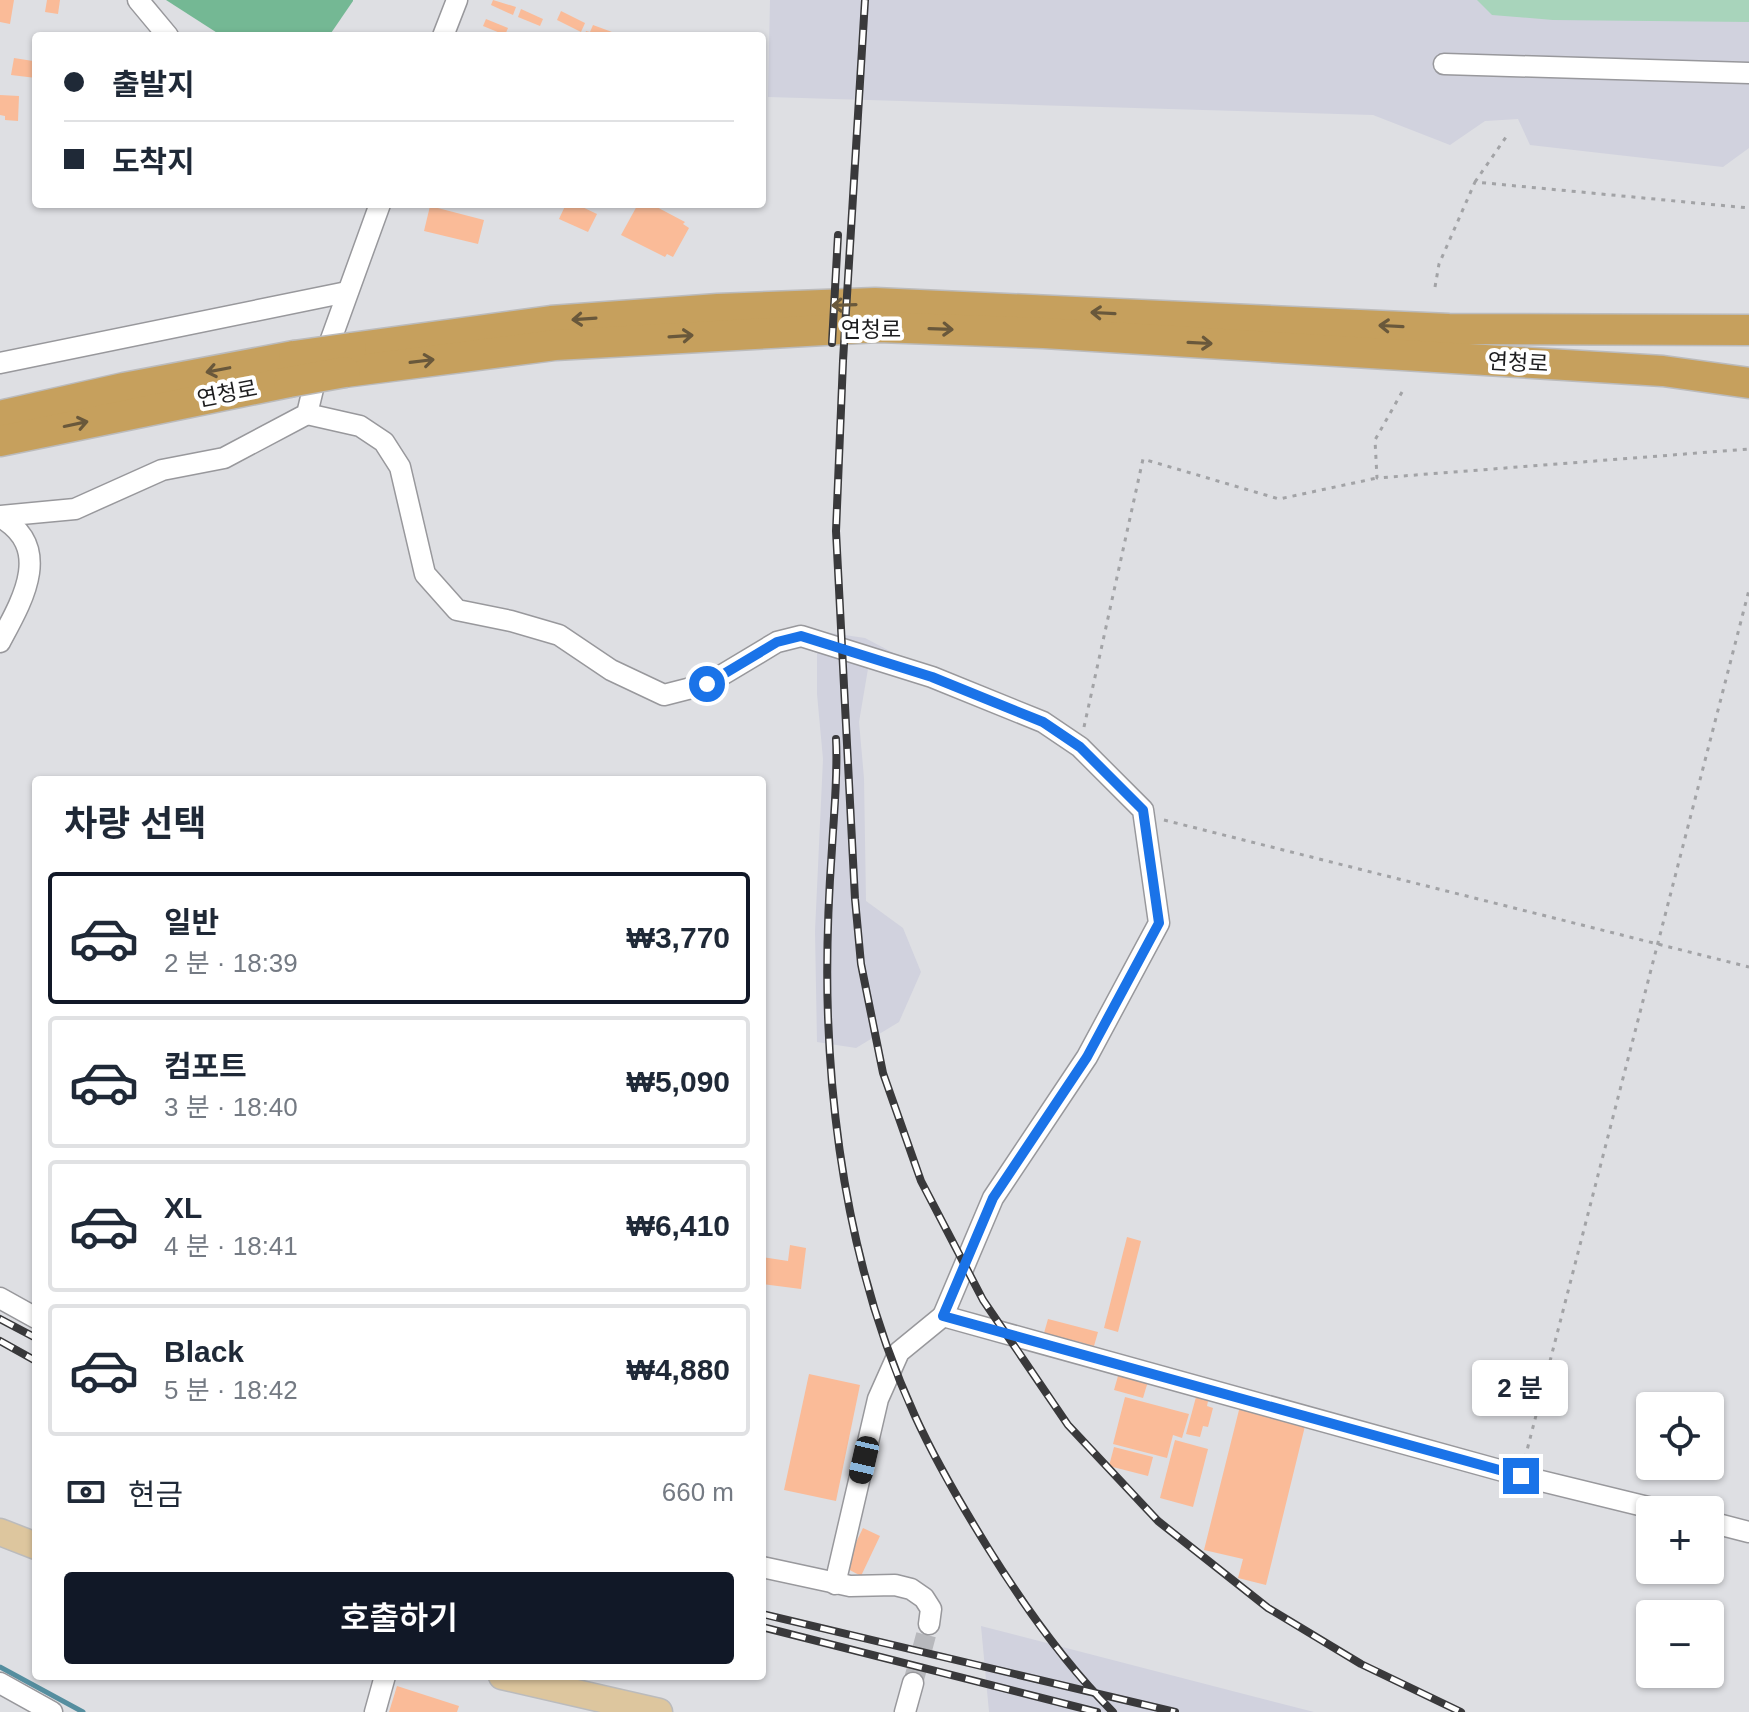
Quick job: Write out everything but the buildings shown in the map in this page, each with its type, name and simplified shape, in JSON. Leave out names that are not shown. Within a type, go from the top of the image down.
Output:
[{"type":"highway","name":"연청로","points":[[0,416],[124,388],[292,369],[551,321],[718,309],[875,303],[1449,329],[1749,330]]},
{"type":"highway","name":"연청로","points":[[348,360],[878,327],[1044,333],[1663,371],[1749,383]]},
{"type":"highway","points":[[1449,329],[1749,346]]},
{"type":"highway","name":"연청로","points":[[0,441],[130,412],[292,369]]},
{"type":"highway","points":[[1663,371],[1749,374]]},
{"type":"main road","points":[[0,1532],[32,1544]]},
{"type":"main road","points":[[519,1680],[659,1712]]},
{"type":"street","points":[[138,0],[165,32]]},
{"type":"street","points":[[445,32],[457,0]]},
{"type":"street","points":[[1444,64],[1740,73]]},
{"type":"street","points":[[307,414],[378,208]]},
{"type":"street","points":[[0,363],[347,292]]},
{"type":"street","points":[[0,517],[75,509],[162,470],[224,458],[307,414],[360,426],[384,442],[400,467],[425,574],[457,610],[559,635],[611,670],[664,695],[707,684],[777,642],[801,636],[932,677],[1043,722],[1080,747],[1143,810],[1159,923],[1087,1057],[993,1198],[943,1316],[899,1352],[878,1399],[835,1584]]},
{"type":"street","points":[[0,517],[19,528],[30,556],[26,592],[0,642]]},
{"type":"street","points":[[0,1298],[32,1316]]},
{"type":"street","points":[[943,1316],[1521,1476],[1636,1504]]},
{"type":"street","points":[[1724,1526],[1749,1532]]},
{"type":"street","points":[[766,1568],[835,1584],[895,1585],[911,1589],[924,1598],[931,1609],[929,1624]]},
{"type":"street","points":[[375,1712],[384,1680]]},
{"type":"street","points":[[0,1683],[52,1712]]},
{"type":"street","points":[[905,1712],[913,1683]]},
{"type":"path","points":[[1435,287],[1439,264],[1475,182],[1506,137]]},
{"type":"path","points":[[1475,182],[1749,208]]},
{"type":"path","points":[[1377,478],[1375,440],[1402,392]]},
{"type":"path","points":[[1080,747],[1143,459],[1279,499],[1377,478],[1749,449]]},
{"type":"path","points":[[1521,1476],[1749,590]]},
{"type":"path","points":[[1143,810],[1161,819],[1749,967]]},
{"type":"shaded area","points":[[770,0],[1749,0],[1749,148],[1723,167],[1530,145],[1518,119],[1485,121],[1450,145],[1373,115],[768,97]]},
{"type":"shaded area","points":[[817,631],[865,638],[903,658],[870,657],[859,722],[864,778],[866,901],[903,928],[921,972],[899,1022],[856,1048],[817,1042],[815,931],[823,759],[817,694]]},
{"type":"shaded area","points":[[981,1626],[1314,1712],[989,1712]]},
{"type":"green space","points":[[166,0],[353,0],[332,32],[216,32]]},
{"type":"green space","points":[[1477,0],[1749,0],[1749,22],[1553,20],[1492,15]]},
{"type":"waterway","points":[[0,1667],[83,1712]]},
{"type":"tunnel","points":[[913,1683],[929,1624]]},
{"type":"railway","points":[[865,0],[836,531],[855,899],[861,964],[883,1073],[921,1181],[983,1300],[1068,1425],[1158,1521],[1268,1608],[1361,1664],[1461,1712]]},
{"type":"railway","points":[[832,343],[838,235]]},
{"type":"railway","points":[[836,739],[829,890],[828,1017],[843,1170],[864,1271],[895,1369],[950,1484],[1031,1613],[1078,1674],[1113,1712]]},
{"type":"railway","points":[[0,1319],[32,1336]]},
{"type":"railway","points":[[0,1341],[32,1359]]},
{"type":"railway","points":[[766,1615],[1175,1712]]},
{"type":"railway","points":[[766,1628],[1097,1712]]},
{"type":"route","points":[[707,684],[777,642],[801,636],[932,677],[1043,722],[1080,747],[1143,810],[1159,923],[1087,1057],[993,1198],[943,1316],[1521,1476]]}]
